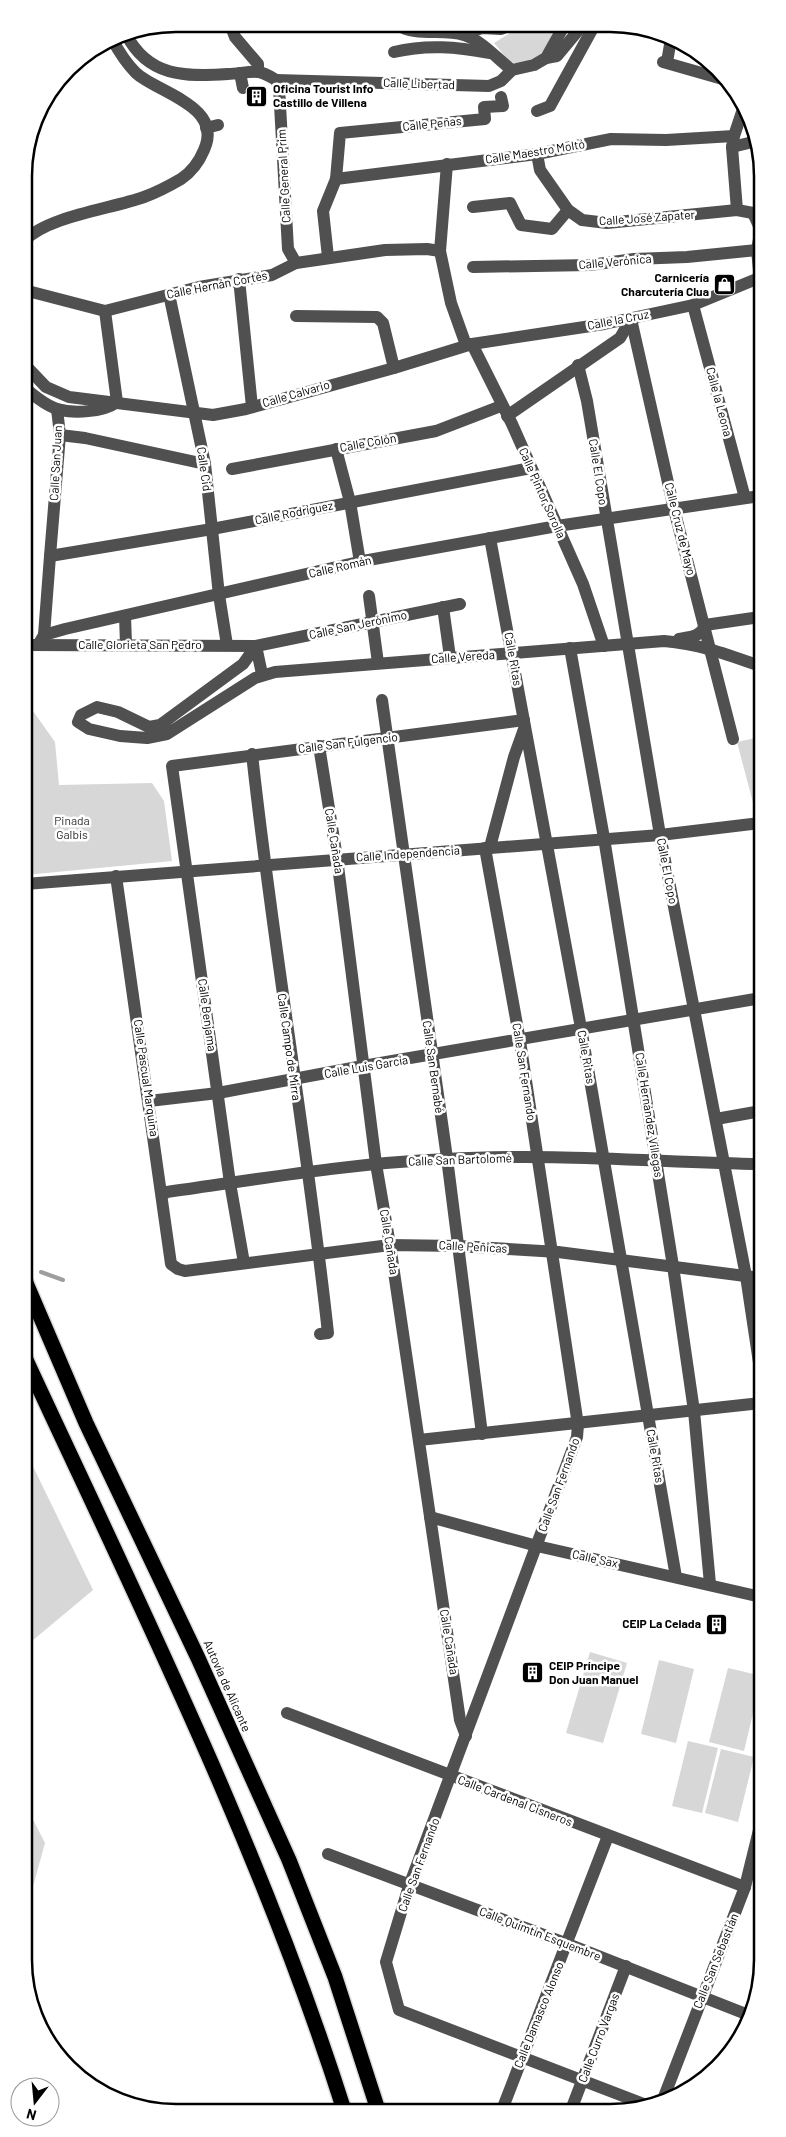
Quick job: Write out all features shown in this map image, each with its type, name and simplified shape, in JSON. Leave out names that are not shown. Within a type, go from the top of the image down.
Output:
[{"type":"highway","name":"Autovía de Alicante","points":[[33,1298],[86,1423],[198,1658],[289,1860],[335,1977],[376,2104]]},
{"type":"highway","points":[[33,1375],[168,1666],[261,1878],[303,1987],[342,2104]]},
{"type":"street","points":[[232,32],[258,64],[258,72]]},
{"type":"street","points":[[447,32],[463,34],[477,41],[512,70],[534,65],[546,58],[557,56],[577,32]]},
{"type":"street","points":[[463,34],[469,32]]},
{"type":"street","points":[[546,58],[561,32]]},
{"type":"street","points":[[537,111],[550,106],[591,32]]},
{"type":"street","points":[[129,40],[148,62],[171,74],[210,76],[258,72],[278,83]]},
{"type":"street","points":[[33,233],[51,224],[143,198],[166,188],[188,175],[199,162],[207,144],[212,126],[186,102],[137,74],[122,58],[116,46]]},
{"type":"street","points":[[394,52],[416,47],[439,46],[491,53]]},
{"type":"street","points":[[670,46],[665,62],[712,76]]},
{"type":"street","name":"Calle Libertad","points":[[278,83],[489,86],[501,82],[512,70]]},
{"type":"street","points":[[240,73],[243,88]]},
{"type":"street","name":"Calle General Prim","points":[[278,83],[288,249],[296,262]]},
{"type":"street","name":"Calle Peñas","points":[[336,179],[340,132],[486,119],[484,107],[503,106],[501,97]]},
{"type":"street","points":[[741,117],[733,141],[736,210],[750,211],[754,217]]},
{"type":"street","name":"Calle Maestro Moltó","points":[[336,179],[537,154],[611,139],[749,141]]},
{"type":"street","name":"Calle José Zapater","points":[[537,154],[540,170],[568,210],[582,220],[607,223],[736,210]]},
{"type":"street","name":"Calle Pintor Sorolla","points":[[447,164],[440,251],[450,303],[531,468],[583,584],[604,646]]},
{"type":"street","points":[[328,257],[323,211],[336,179]]},
{"type":"street","points":[[473,207],[510,203],[521,225],[552,229],[568,210]]},
{"type":"street","name":"Calle Verónica","points":[[473,267],[590,265],[634,258],[688,257],[754,246]]},
{"type":"street","name":"Calle Hernán Cortés","points":[[33,292],[105,311],[169,294],[239,279],[272,275],[296,262],[414,249],[440,251]]},
{"type":"street","points":[[239,279],[252,406]]},
{"type":"street","name":"Calle la Cruz","points":[[469,345],[631,319],[692,305],[754,280]]},
{"type":"street","name":"Calle Cid","points":[[169,294],[205,464],[219,595],[227,645]]},
{"type":"street","name":"Calle la Leona","points":[[692,305],[744,498]]},
{"type":"street","points":[[105,311],[117,402]]},
{"type":"street","points":[[296,316],[381,319],[394,368]]},
{"type":"street","name":"Calle Colón","points":[[232,469],[436,431],[504,411],[620,338],[631,319]]},
{"type":"street","name":"Calle Cruz de Mayo","points":[[631,319],[674,509],[733,739]]},
{"type":"street","name":"Calle Calvario","points":[[33,373],[46,387],[69,397],[212,415],[394,368],[469,345]]},
{"type":"street","name":"Calle El Copo","points":[[578,365],[622,618],[629,643],[660,835],[725,1164],[753,1325]]},
{"type":"street","name":"Calle San Juan","points":[[33,395],[57,409],[60,435],[54,556],[41,640]]},
{"type":"street","name":"Calle Calvario","points":[[57,409],[97,411],[106,409],[117,402]]},
{"type":"street","points":[[60,435],[85,438],[205,464]]},
{"type":"street","points":[[336,449],[350,502],[360,562]]},
{"type":"street","name":"Calle Rodríguez","points":[[54,556],[212,529],[531,468]]},
{"type":"street","name":"Calle Román","points":[[41,640],[125,616],[360,562],[557,526],[754,497]]},
{"type":"street","name":"Calle Ritas","points":[[490,538],[581,1028],[676,1577]]},
{"type":"street","points":[[369,596],[378,663]]},
{"type":"street","name":"Calle San Jerónimo","points":[[256,646],[460,604]]},
{"type":"street","points":[[443,607],[450,657]]},
{"type":"street","points":[[125,616],[126,644]]},
{"type":"street","points":[[705,625],[754,618]]},
{"type":"street","name":"Calle Vereda","points":[[262,674],[450,657],[513,654],[664,641],[697,635],[703,631],[705,625]]},
{"type":"street","name":"Calle Glorieta San Pedro","points":[[33,643],[41,640],[126,644],[256,646]]},
{"type":"street","name":"Calle Vereda","points":[[664,641],[711,648],[754,664]]},
{"type":"street","points":[[256,646],[243,664],[164,729],[148,727],[118,712],[97,707],[81,715],[78,722],[89,729],[120,736],[147,738],[164,729],[262,674],[256,646]]},
{"type":"street","name":"Calle Hernández Villegas","points":[[570,648],[604,838],[673,1266],[694,1411],[710,1584]]},
{"type":"street","name":"Calle San Bernabé","points":[[382,700],[447,1158],[482,1434]]},
{"type":"street","name":"Calle San Fulgencio","points":[[172,766],[319,746],[524,724]]},
{"type":"street","name":"Calle San Fernando","points":[[523,2057],[399,2010],[386,1962],[409,1886],[577,1437],[578,1425],[538,1158],[488,848],[524,724]]},
{"type":"street","name":"Calle Cañada","points":[[319,746],[337,858],[376,1164],[390,1245],[460,1720],[466,1736]]},
{"type":"street","name":"Calle Campo de Mirra","points":[[252,754],[264,864],[319,1253],[328,1333],[320,1334]]},
{"type":"street","name":"Calle Benjama","points":[[172,766],[230,1183],[244,1263]]},
{"type":"street","name":"Calle Independencia","points":[[33,883],[337,858],[404,855],[660,835],[754,824]]},
{"type":"street","name":"Calle Pascual Marquina","points":[[116,876],[171,1264],[178,1270],[185,1271]]},
{"type":"street","name":"Calle Luis García","points":[[149,1101],[218,1093],[363,1066],[520,1041],[581,1028],[633,1022],[754,999]]},
{"type":"street","points":[[716,1119],[753,1112]]},
{"type":"street","name":"Calle San Bartolomé","points":[[162,1195],[167,1192],[376,1164],[447,1158],[603,1157],[753,1164]]},
{"type":"street","name":"Calle Peñicas","points":[[185,1271],[390,1245],[458,1246],[552,1252],[753,1277]]},
{"type":"street","points":[[419,1440],[578,1425],[753,1404]]},
{"type":"street","name":"Calle Sax","points":[[430,1517],[537,1546],[753,1594]]},
{"type":"street","name":"Calle Cardenal Cisneros","points":[[287,1713],[745,1887]]},
{"type":"street","name":"Calle Damasco Alonso","points":[[504,2104],[568,1944],[608,1836]]},
{"type":"street","name":"Calle Quimtín Esquembre","points":[[328,1854],[626,1966],[744,2013]]},
{"type":"street","name":"Calle San Sebastián","points":[[665,2093],[745,1887],[753,1854]]},
{"type":"street","name":"Calle Curro Vargas","points":[[573,2104],[626,1966]]},
{"type":"street","points":[[523,2057],[639,2102]]},
{"type":"green space","points":[[511,32],[557,32],[540,55],[520,65],[509,61],[494,43]]},
{"type":"green space","name":"Pinada Galbis","points":[[33,711],[55,742],[59,785],[152,783],[164,801],[172,861],[33,874]]},
{"type":"green space","points":[[754,738],[754,805],[737,742]]},
{"type":"green space","points":[[33,1466],[93,1590],[33,1640]]},
{"type":"green space","points":[[590,1652],[627,1663],[603,1743],[566,1733]]},
{"type":"green space","points":[[659,1660],[694,1669],[676,1743],[641,1734]]},
{"type":"green space","points":[[728,1668],[753,1674],[753,1713],[744,1751],[709,1742]]},
{"type":"green space","points":[[688,1741],[718,1748],[702,1813],[672,1806]]},
{"type":"green space","points":[[721,1749],[753,1757],[738,1822],[705,1813]]},
{"type":"green space","points":[[33,1820],[45,1843],[33,1886]]},
{"type":"waterway","points":[[41,1272],[63,1280]]},
{"type":"place","name":"Oficina Tourist Info Castillo de Villena","points":[[257,96]]},
{"type":"place","name":"Carnicería Charcutería Clua","points":[[725,285]]},
{"type":"place","name":"CEIP La Celada","points":[[717,1624]]},
{"type":"place","name":"CEIP Príncipe Don Juan Manuel","points":[[533,1673]]}]
